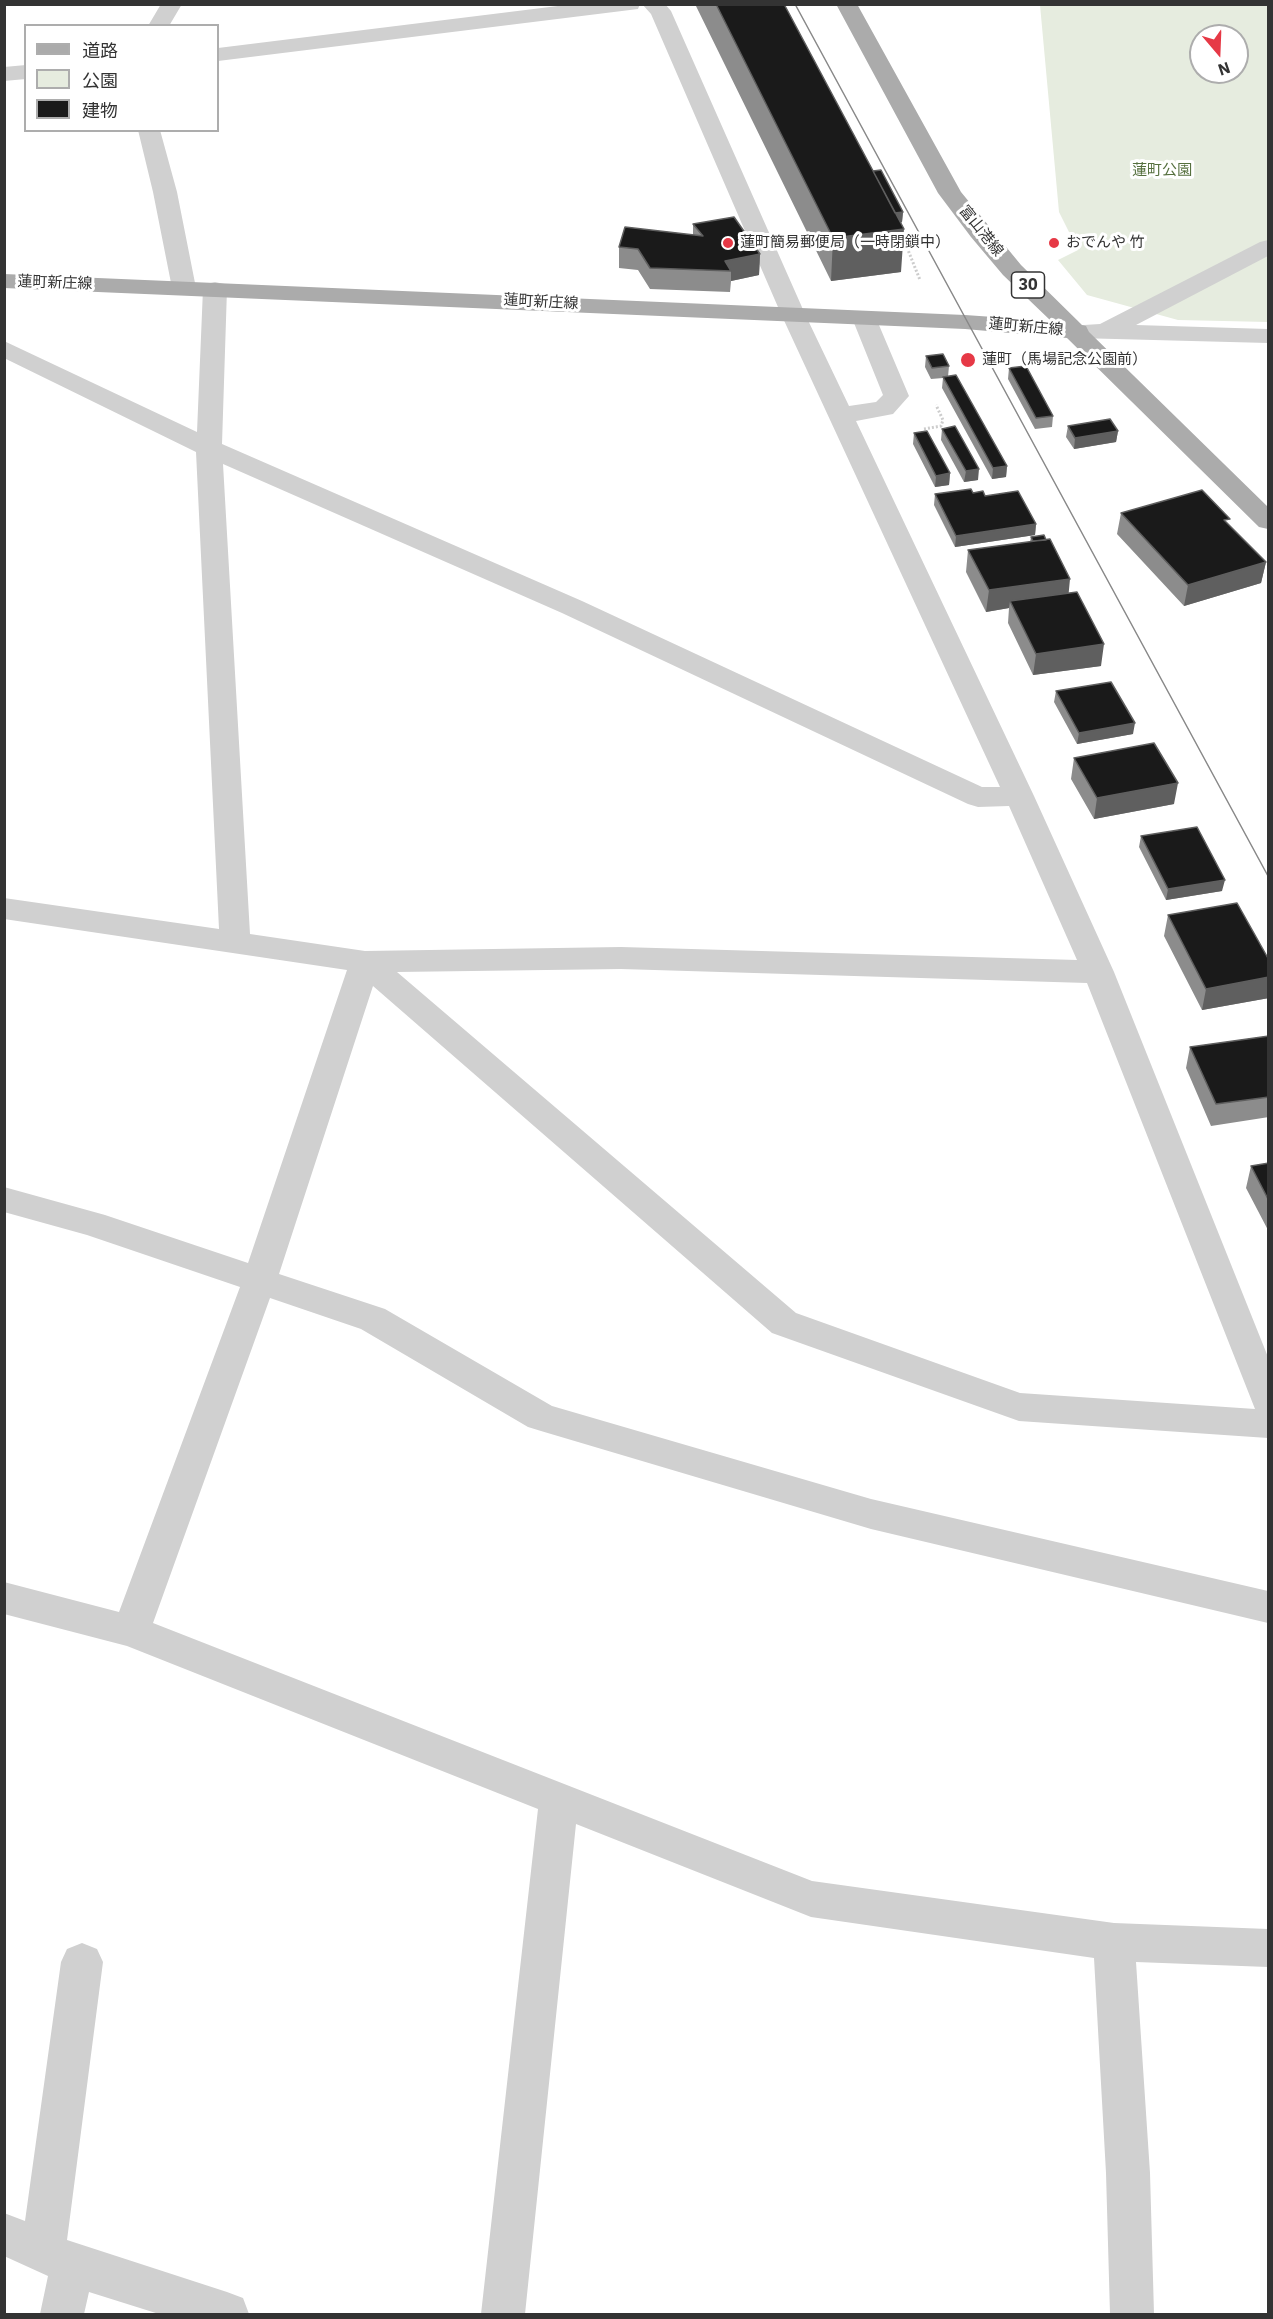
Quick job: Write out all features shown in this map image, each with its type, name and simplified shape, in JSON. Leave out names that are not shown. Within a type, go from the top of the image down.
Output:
[{"type":"main road","name":"富山港線","points":[[846,4],[950,193],[979,232],[1012,270],[1269,521]]},
{"type":"main road","name":"蓮町新庄線","points":[[4,281],[965,322],[1077,331]]},
{"type":"street","points":[[159,24],[172,4]]},
{"type":"street","points":[[219,55],[630,4]]},
{"type":"street","points":[[652,4],[660,11],[793,314],[1019,796],[1098,972],[1269,1400]]},
{"type":"street","points":[[4,74],[24,72]]},
{"type":"street","points":[[150,132],[165,192],[184,288]]},
{"type":"street","points":[[1106,331],[1269,247]]},
{"type":"street","points":[[215,289],[209,448],[235,941]]},
{"type":"street","points":[[841,415],[884,409],[896,396],[864,318]]},
{"type":"street","points":[[1077,331],[1269,336]]},
{"type":"street","points":[[4,348],[209,448],[572,607],[978,797],[1019,796]]},
{"type":"street","points":[[4,908],[365,962],[621,958],[1098,972]]},
{"type":"street","points":[[131,1631],[259,1281],[365,962]]},
{"type":"street","points":[[365,962],[784,1323],[1019,1407],[1269,1424]]},
{"type":"street","points":[[4,1199],[93,1224],[373,1319],[541,1417],[871,1514],[1269,1607]]},
{"type":"street","points":[[4,1598],[131,1631],[811,1899],[1114,1941],[1269,1948]]},
{"type":"street","points":[[503,2314],[559,1800]]},
{"type":"street","points":[[1114,1941],[1128,2173],[1132,2314]]},
{"type":"street","points":[[62,2314],[58,2258],[82,1962]]},
{"type":"street","points":[[4,2234],[58,2258],[227,2314]]},
{"type":"green space","name":"蓮町公園","points":[[1040,5],[1268,5],[1268,322],[1178,320],[1087,295],[1058,260],[1078,250],[1059,212]]},
{"type":"building","points":[[716,4],[784,4],[904,229],[833,238]]},
{"type":"building","points":[[881,170],[903,212],[895,213],[873,171]]},
{"type":"building","points":[[734,217],[760,254],[725,261],[731,271],[650,268],[638,249],[619,247],[625,227],[703,236],[693,224]]},
{"type":"building","points":[[943,354],[949,366],[932,368],[926,356]]},
{"type":"building","points":[[1026,366],[1053,416],[1036,418],[1009,368]]},
{"type":"building","points":[[956,375],[1007,466],[993,468],[943,377]]},
{"type":"building","points":[[1110,419],[1118,431],[1075,438],[1068,426]]},
{"type":"building","points":[[955,426],[979,469],[966,471],[942,429]]},
{"type":"building","points":[[927,431],[950,473],[936,476],[914,433]]},
{"type":"building","points":[[971,489],[973,493],[983,491],[985,496],[1018,491],[1036,524],[956,536],[935,494]]},
{"type":"building","points":[[1202,490],[1230,519],[1224,520],[1266,562],[1188,585],[1121,513]]},
{"type":"building","points":[[1044,535],[1046,540],[1033,541],[1031,537]]},
{"type":"building","points":[[1050,539],[1070,579],[989,590],[968,550]]},
{"type":"building","points":[[1077,592],[1104,644],[1036,654],[1010,601]]},
{"type":"building","points":[[1111,682],[1135,723],[1079,733],[1056,691]]},
{"type":"building","points":[[1154,743],[1178,783],[1097,798],[1074,758]]},
{"type":"building","points":[[1197,827],[1225,880],[1168,889],[1141,836]]},
{"type":"building","points":[[1237,903],[1269,960],[1269,977],[1206,989],[1168,915]]},
{"type":"building","points":[[1269,1036],[1269,1097],[1216,1104],[1190,1047]]},
{"type":"building","points":[[1269,1163],[1269,1201],[1251,1166]]},
{"type":"tram line","points":[[795,4],[1268,876]]},
{"type":"place","name":"蓮町簡易郵便局（一時閉鎖中）","points":[[728,243]]},
{"type":"place","name":"おでんや 竹","points":[[1054,243]]},
{"type":"place","name":"蓮町（馬場記念公園前）","points":[[968,360]]}]
